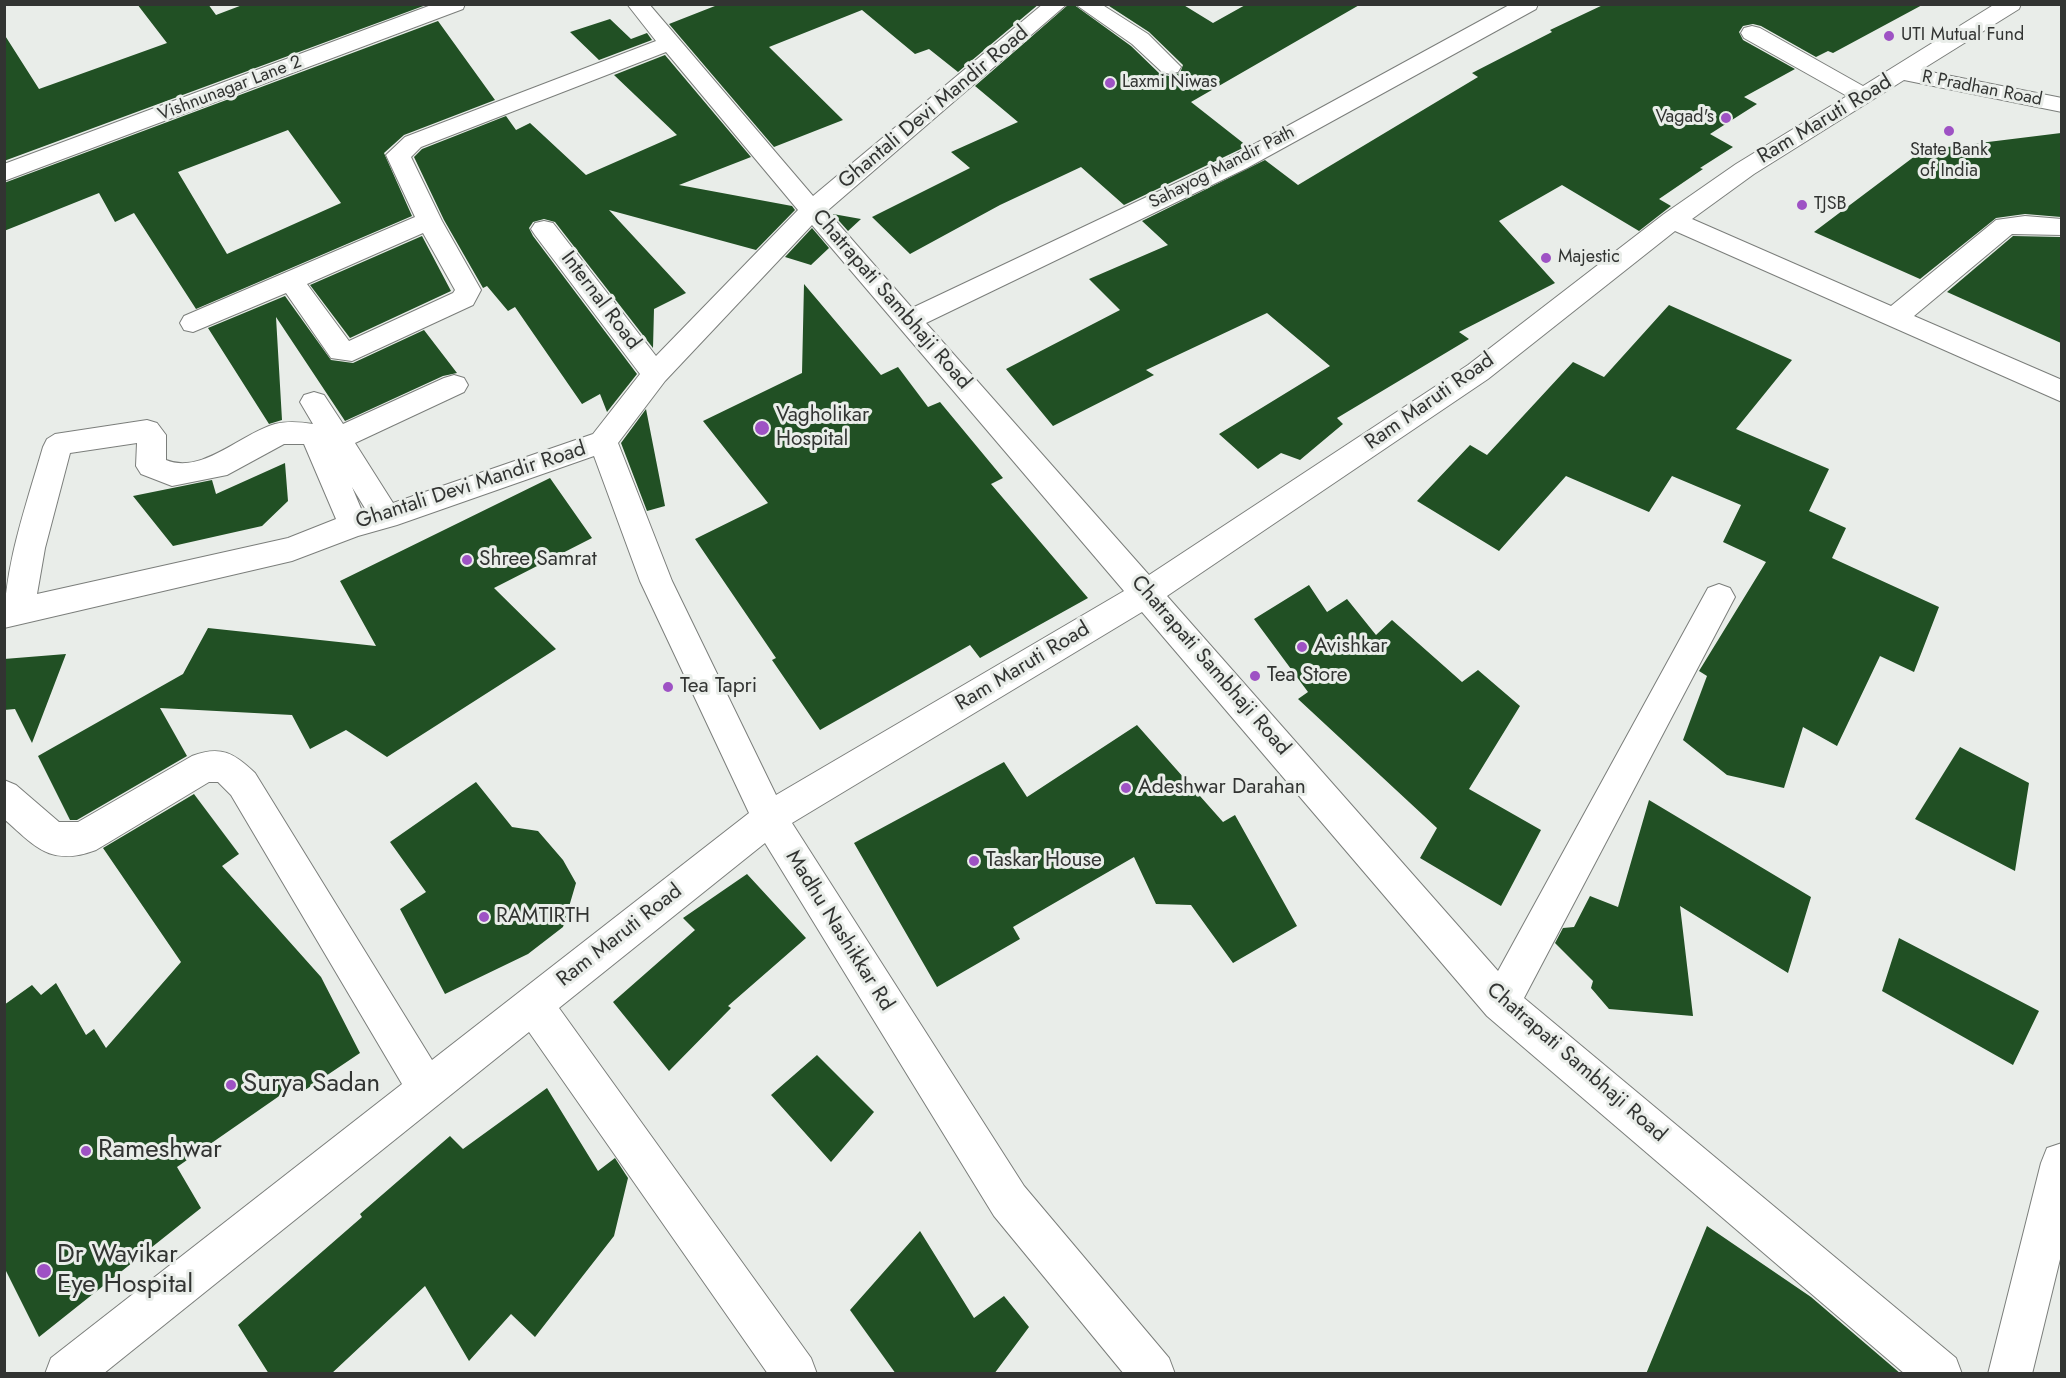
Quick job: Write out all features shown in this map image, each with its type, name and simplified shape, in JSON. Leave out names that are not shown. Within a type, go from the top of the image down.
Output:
[{"type":"street","name":"Vishnunagar Lane 2","points":[[4,173],[455,4]]},
{"type":"street","name":"Chatrapati Sambhaji Road","points":[[638,4],[812,210],[1501,1003],[1940,1374]]},
{"type":"street","name":"Ghantali Devi Mandir Road","points":[[11,614],[292,549],[353,525],[386,517],[603,442],[655,374],[812,210],[1057,4]]},
{"type":"street","points":[[1085,4],[1140,39],[1170,68]]},
{"type":"street","name":"Sahayog Mandir Path","points":[[909,320],[1238,163],[1528,4]]},
{"type":"street","name":"Ram Maruti Road","points":[[67,1374],[768,818],[1147,593],[1478,372],[1672,220],[1745,169],[2011,4]]},
{"type":"street","points":[[1752,33],[1864,96]]},
{"type":"street","points":[[291,281],[342,351],[352,351],[464,299],[468,290],[429,221],[398,155],[413,142],[670,43]]},
{"type":"street","name":"R Pradhan Road","points":[[1903,73],[2061,105]]},
{"type":"street","points":[[1672,220],[2061,392]]},
{"type":"street","points":[[193,323],[429,221]]},
{"type":"street","points":[[1894,318],[2005,226],[2025,224],[2061,227]]},
{"type":"street","name":"Internal Road","points":[[544,229],[655,374]]},
{"type":"street","points":[[338,439],[454,385]]},
{"type":"street","points":[[314,402],[386,517]]},
{"type":"street","points":[[11,614],[57,447],[65,442],[147,430],[152,435],[151,466],[172,475],[217,468],[278,434],[296,432],[315,435],[353,525]]},
{"type":"street","name":"Madhu Nashikkar Rd","points":[[603,442],[656,581],[768,818],[1009,1201],[1154,1374]]},
{"type":"street","points":[[1501,1003],[1719,597]]},
{"type":"street","points":[[4,796],[52,839],[83,838],[204,766],[225,766],[243,784],[427,1088]]},
{"type":"street","points":[[532,1005],[795,1374]]},
{"type":"street","points":[[2010,1374],[2061,1163]]},
{"type":"building","points":[[137,4],[208,4],[216,15],[245,4],[426,5],[4,161],[4,34],[39,89],[167,43]]},
{"type":"building","points":[[720,4],[1039,4],[958,72],[929,49],[915,54],[862,10],[769,47],[843,120],[774,147],[669,24]]},
{"type":"building","points":[[1069,4],[1073,4],[1131,46],[1160,74],[1169,76],[1180,73],[1183,65],[1149,32],[1106,4],[1182,4],[1213,23],[1247,4],[1361,4],[1191,102],[1247,146],[1124,205],[1081,167],[1000,205],[910,254],[872,217],[970,168],[951,152],[1018,122],[975,86]]},
{"type":"building","points":[[1605,4],[1924,4],[1833,53],[1828,51],[1816,57],[1761,26],[1753,24],[1743,26],[1739,32],[1743,40],[1795,69],[1744,97],[1757,104],[1710,134],[1733,147],[1659,199],[1671,206],[1639,231],[1562,185],[1499,221],[1555,283],[1459,332],[1469,339],[1337,418],[1343,424],[1300,460],[1281,453],[1258,469],[1219,434],[1330,366],[1267,313],[1146,370],[1154,375],[1053,426],[1006,369],[1120,310],[1089,279],[1168,245],[1142,221],[1265,160],[1298,185],[1478,77],[1472,73],[1552,32],[1550,30]]},
{"type":"building","points":[[610,19],[631,39],[647,33],[652,40],[599,60],[570,32]]},
{"type":"building","points":[[438,21],[495,100],[404,135],[384,153],[412,216],[196,309],[134,213],[115,222],[99,193],[4,231],[4,183]],"holes":[[[288,130],[341,203],[227,254],[178,172]]]},
{"type":"building","points":[[665,55],[751,157],[679,185],[792,206],[795,210],[756,250],[609,210],[686,293],[654,309],[653,348],[555,222],[544,219],[533,222],[529,228],[533,236],[637,374],[607,412],[600,394],[582,404],[515,307],[508,311],[487,286],[483,288],[444,220],[414,157],[422,149],[506,116],[516,130],[530,123],[586,175],[677,135],[614,75]]},
{"type":"building","points":[[2061,133],[2061,217],[2025,214],[1996,218],[1920,279],[1814,232],[1923,150]]},
{"type":"building","points":[[833,214],[861,219],[848,231]]},
{"type":"building","points":[[812,228],[829,248],[811,265],[785,257]]},
{"type":"building","points":[[422,236],[451,291],[350,338],[310,285]]},
{"type":"building","points":[[2013,236],[2061,237],[2061,343],[1947,292]]},
{"type":"building","points":[[804,284],[881,375],[898,367],[928,407],[940,402],[1003,478],[991,484],[1088,598],[980,658],[970,645],[820,730],[772,660],[776,658],[695,539],[768,503],[703,421],[802,373]]},
{"type":"building","points":[[285,296],[331,360],[353,363],[424,330],[457,373],[443,376],[345,421],[276,317],[282,420],[269,424],[208,328]]},
{"type":"building","points":[[1669,305],[1792,360],[1736,429],[1829,469],[1809,511],[1846,528],[1832,558],[1939,607],[1914,672],[1880,656],[1837,746],[1803,727],[1784,788],[1727,775],[1683,740],[1707,676],[1699,671],[1766,562],[1723,542],[1741,505],[1672,476],[1649,512],[1566,476],[1499,551],[1417,501],[1470,445],[1487,455],[1573,362],[1604,377]]},
{"type":"building","points":[[646,409],[665,506],[647,511],[621,443]]},
{"type":"building","points":[[285,463],[288,501],[262,526],[173,546],[133,496],[212,480],[216,494]]},
{"type":"building","points":[[550,478],[592,538],[494,588],[556,649],[387,757],[346,730],[310,749],[292,715],[160,708],[187,756],[77,820],[70,820],[38,756],[183,674],[208,628],[376,646],[340,581]]},
{"type":"building","points":[[1309,585],[1327,612],[1347,599],[1376,635],[1392,620],[1462,682],[1478,670],[1520,706],[1469,789],[1541,830],[1501,906],[1420,858],[1437,828],[1298,699],[1308,692],[1254,619]]},
{"type":"building","points":[[66,654],[32,743],[15,709],[4,710],[4,659]]},
{"type":"building","points":[[1137,725],[1223,822],[1235,815],[1297,926],[1233,963],[1191,905],[1156,904],[1134,857],[1013,927],[1020,939],[937,987],[854,843],[1004,762],[1027,797]]},
{"type":"building","points":[[1960,747],[2029,783],[2015,871],[1915,819]]},
{"type":"building","name":"RAMTIRTH","points":[[476,782],[512,827],[538,831],[563,860],[576,883],[563,927],[528,954],[445,994],[400,909],[426,892],[390,842]]},
{"type":"building","points":[[194,794],[239,854],[222,866],[321,977],[360,1053],[302,1092],[298,1083],[177,1167],[201,1208],[39,1337],[4,1267],[4,1005],[32,985],[41,995],[56,983],[86,1035],[94,1029],[106,1048],[181,962],[103,848]]},
{"type":"building","points":[[1649,800],[1811,897],[1788,973],[1680,906],[1693,1016],[1609,1009],[1591,988],[1593,981],[1555,943],[1563,928],[1574,927],[1590,896],[1618,907]]},
{"type":"building","points":[[747,874],[806,938],[728,1006],[731,1008],[669,1071],[613,1002],[695,930],[683,918]]},
{"type":"building","points":[[1899,938],[2039,1011],[2013,1065],[1882,991]]},
{"type":"building","points":[[817,1055],[874,1112],[831,1162],[771,1095]]},
{"type":"building","points":[[547,1088],[598,1171],[615,1158],[628,1178],[614,1236],[535,1337],[511,1314],[469,1361],[425,1286],[331,1374],[269,1374],[238,1325],[362,1217],[360,1214],[450,1136],[463,1149]]},
{"type":"building","points":[[1707,1226],[1811,1297],[1901,1374],[1646,1374]]},
{"type":"building","points":[[920,1231],[974,1318],[1004,1296],[1029,1327],[994,1374],[896,1374],[850,1310]]},
{"type":"place","name":"UTI Mutual Fund","points":[[1889,36]]},
{"type":"place","name":"Laxmi Niwas","points":[[1110,83]]},
{"type":"place","name":"Vagad's","points":[[1726,118]]},
{"type":"place","name":"State Bank of India","points":[[1949,131]]},
{"type":"place","name":"TJSB","points":[[1802,205]]},
{"type":"place","name":"Majestic","points":[[1546,258]]},
{"type":"place","name":"Vagholikar Hospital","points":[[762,428]]},
{"type":"place","name":"Shree Samrat","points":[[467,560]]},
{"type":"place","name":"Avishkar","points":[[1302,647]]},
{"type":"place","name":"Tea Store","points":[[1255,676]]},
{"type":"place","name":"Tea Tapri","points":[[668,687]]},
{"type":"place","name":"Adeshwar Darahan","points":[[1126,788]]},
{"type":"place","name":"Taskar House","points":[[974,861]]},
{"type":"place","name":"RAMTIRTH","points":[[484,917]]},
{"type":"place","name":"Surya Sadan","points":[[231,1085]]},
{"type":"place","name":"Rameshwar","points":[[86,1151]]},
{"type":"place","name":"Dr Wavikar Eye Hospital","points":[[44,1271]]}]
